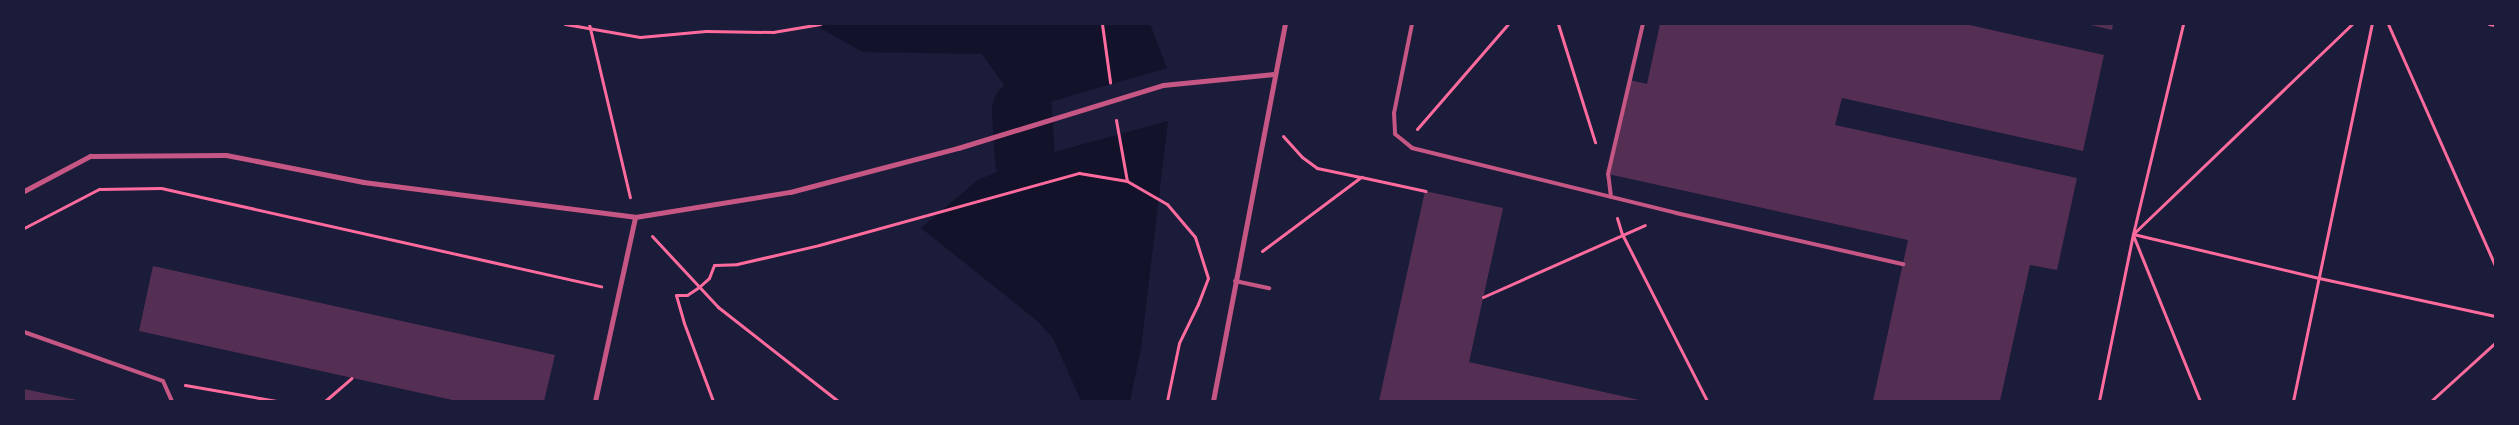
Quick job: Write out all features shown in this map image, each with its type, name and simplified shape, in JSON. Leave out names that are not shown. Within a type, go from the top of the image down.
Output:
[{"type":"street","points":[[1213,401],[1285,24]]},
{"type":"street","points":[[24,191],[90,156],[226,156],[363,182],[635,217],[790,192],[958,148],[1163,85],[1274,74]]},
{"type":"street","points":[[595,401],[635,217]]},
{"type":"lane","points":[[1412,24],[1394,113],[1395,134],[1412,148],[1611,197],[1903,264]]},
{"type":"lane","points":[[1611,197],[1608,174],[1643,24]]},
{"type":"lane","points":[[1235,281],[1269,288]]},
{"type":"lane","points":[[24,332],[163,381],[172,401]]},
{"type":"path","points":[[565,24],[590,30],[640,37],[706,30],[773,32],[820,24]]},
{"type":"path","points":[[589,24],[635,217],[718,307],[838,401]]},
{"type":"path","points":[[1405,142],[1508,24]]},
{"type":"path","points":[[2099,401],[2133,234],[2183,24]]},
{"type":"path","points":[[2133,234],[2352,24]]},
{"type":"path","points":[[2294,401],[2372,24]]},
{"type":"path","points":[[2388,24],[2495,265]]},
{"type":"path","points":[[2489,24],[2495,25]]},
{"type":"path","points":[[1266,118],[1302,157],[1317,168],[1425,191]]},
{"type":"path","points":[[713,401],[684,323],[676,295],[687,295],[700,287],[709,278],[714,265],[737,264],[819,245],[1079,173],[1127,181],[1167,204],[1195,237],[1208,278],[1179,343],[1167,401]]},
{"type":"path","points":[[1238,269],[1361,177]]},
{"type":"path","points":[[24,228],[99,189],[161,188],[619,290]]},
{"type":"path","points":[[1483,297],[1622,234]]},
{"type":"path","points":[[2133,234],[2319,278],[2495,316]]},
{"type":"path","points":[[2133,234],[2200,401]]},
{"type":"path","points":[[2432,401],[2495,344]]},
{"type":"path","points":[[325,401],[351,378]]},
{"type":"path","points":[[163,381],[278,401]]},
{"type":"shaded area","points":[[813,24],[1150,24],[1167,68],[1022,110],[982,54],[863,52]]},
{"type":"shaded area","points":[[1168,121],[1141,348],[1130,401],[1081,401],[1053,338],[1036,320],[921,228],[978,180],[1025,160]]},
{"type":"building","points":[[1660,24],[1965,24],[2104,55],[2083,151],[1842,98],[1835,125],[2077,178],[2057,270],[2030,265],[2000,401],[1873,401],[1908,240],[1608,174],[1629,80],[1647,84]]},
{"type":"building","points":[[2086,24],[2113,24],[2112,30]]},
{"type":"building","points":[[1425,191],[1503,208],[1469,362],[1644,401],[1379,401]]},
{"type":"building","points":[[153,266],[555,355],[544,401],[457,401],[139,331]]},
{"type":"building","points":[[24,389],[77,400],[24,401]]},
{"type":"waterway","points":[[1022,110],[1025,160]]}]
